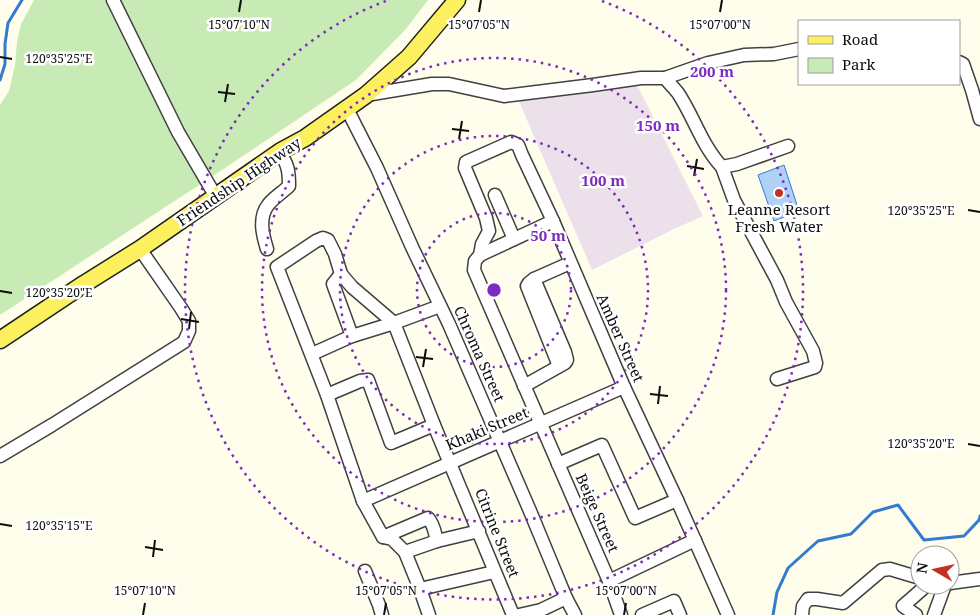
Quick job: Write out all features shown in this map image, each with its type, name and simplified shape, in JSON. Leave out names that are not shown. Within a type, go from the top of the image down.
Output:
[{"type":"main road","name":"Friendship Highway","points":[[0,340],[84,284],[140,250],[279,152],[305,138],[347,110],[410,57],[457,0]]},
{"type":"street","points":[[113,0],[178,132],[216,197]]},
{"type":"street","points":[[366,95],[432,84],[449,84],[504,96],[641,78],[665,78],[708,63],[744,55],[774,54],[798,48]]},
{"type":"street","points":[[960,62],[963,64],[966,72],[980,119]]},
{"type":"street","points":[[665,78],[678,93],[714,160],[722,167],[734,200],[816,357],[815,367],[777,379]]},
{"type":"street","name":"Chroma Street","points":[[347,110],[377,168],[410,244],[440,306],[575,615]]},
{"type":"street","name":"Amber Street","points":[[542,424],[474,270],[475,261],[480,255],[482,244],[489,231],[479,200],[465,168],[466,162],[511,142],[520,150],[624,387],[728,615]]},
{"type":"street","points":[[722,167],[744,162],[788,146]]},
{"type":"street","points":[[267,249],[262,232],[265,211],[267,206],[289,186],[286,162],[279,152]]},
{"type":"street","points":[[479,200],[500,193],[514,239]]},
{"type":"street","points":[[480,255],[553,222]]},
{"type":"street","points":[[384,537],[364,500],[327,394],[277,267],[316,241],[323,238],[328,240],[335,254],[341,274],[352,287],[394,323]]},
{"type":"street","points":[[0,456],[184,342],[189,331],[189,321],[140,250]]},
{"type":"street","points":[[524,386],[565,363],[567,360],[534,279],[570,263]]},
{"type":"street","points":[[341,274],[332,284],[352,336]]},
{"type":"street","points":[[312,354],[352,336],[440,306]]},
{"type":"street","name":"Citrine Street","points":[[394,323],[513,615]]},
{"type":"street","points":[[327,394],[360,381],[368,380],[391,442],[434,425]]},
{"type":"street","name":"Khaki Street","points":[[364,500],[624,387]]},
{"type":"street","name":"Beige Street","points":[[542,424],[622,615]]},
{"type":"street","points":[[558,464],[602,445],[635,518],[677,500]]},
{"type":"street","points":[[384,537],[428,518],[431,521],[437,541]]},
{"type":"street","points":[[405,552],[437,541],[479,531]]},
{"type":"street","points":[[384,537],[392,538],[405,552],[429,615]]},
{"type":"street","points":[[609,581],[695,540]]},
{"type":"street","points":[[802,615],[803,606],[808,599],[817,598],[844,609],[882,570],[890,569],[910,575]]},
{"type":"street","points":[[365,571],[382,615]]},
{"type":"street","points":[[420,589],[494,572]]},
{"type":"street","points":[[960,582],[980,579]]},
{"type":"street","points":[[916,595],[903,606],[916,615]]},
{"type":"street","points":[[934,615],[941,595]]},
{"type":"street","points":[[520,615],[540,610],[566,598]]},
{"type":"street","points":[[642,615],[661,611],[674,601],[680,615]]},
{"type":"shaded area","points":[[634,79],[703,216],[592,270],[517,97]]},
{"type":"green space","points":[[34,0],[428,0],[406,29],[356,80],[0,315],[0,105],[9,91],[21,24]]},
{"type":"water","name":"Leanne Resort Fresh Water","points":[[784,165],[799,211],[774,221],[758,175]]},
{"type":"waterway","points":[[0,80],[5,64],[8,23],[22,0]]},
{"type":"waterway","points":[[773,615],[777,592],[788,568],[818,541],[851,534],[873,512],[898,505],[924,540],[964,536],[979,520],[980,516]]},
{"type":"place","name":"Leanne Resort Fresh Water","points":[[779,193]]}]
